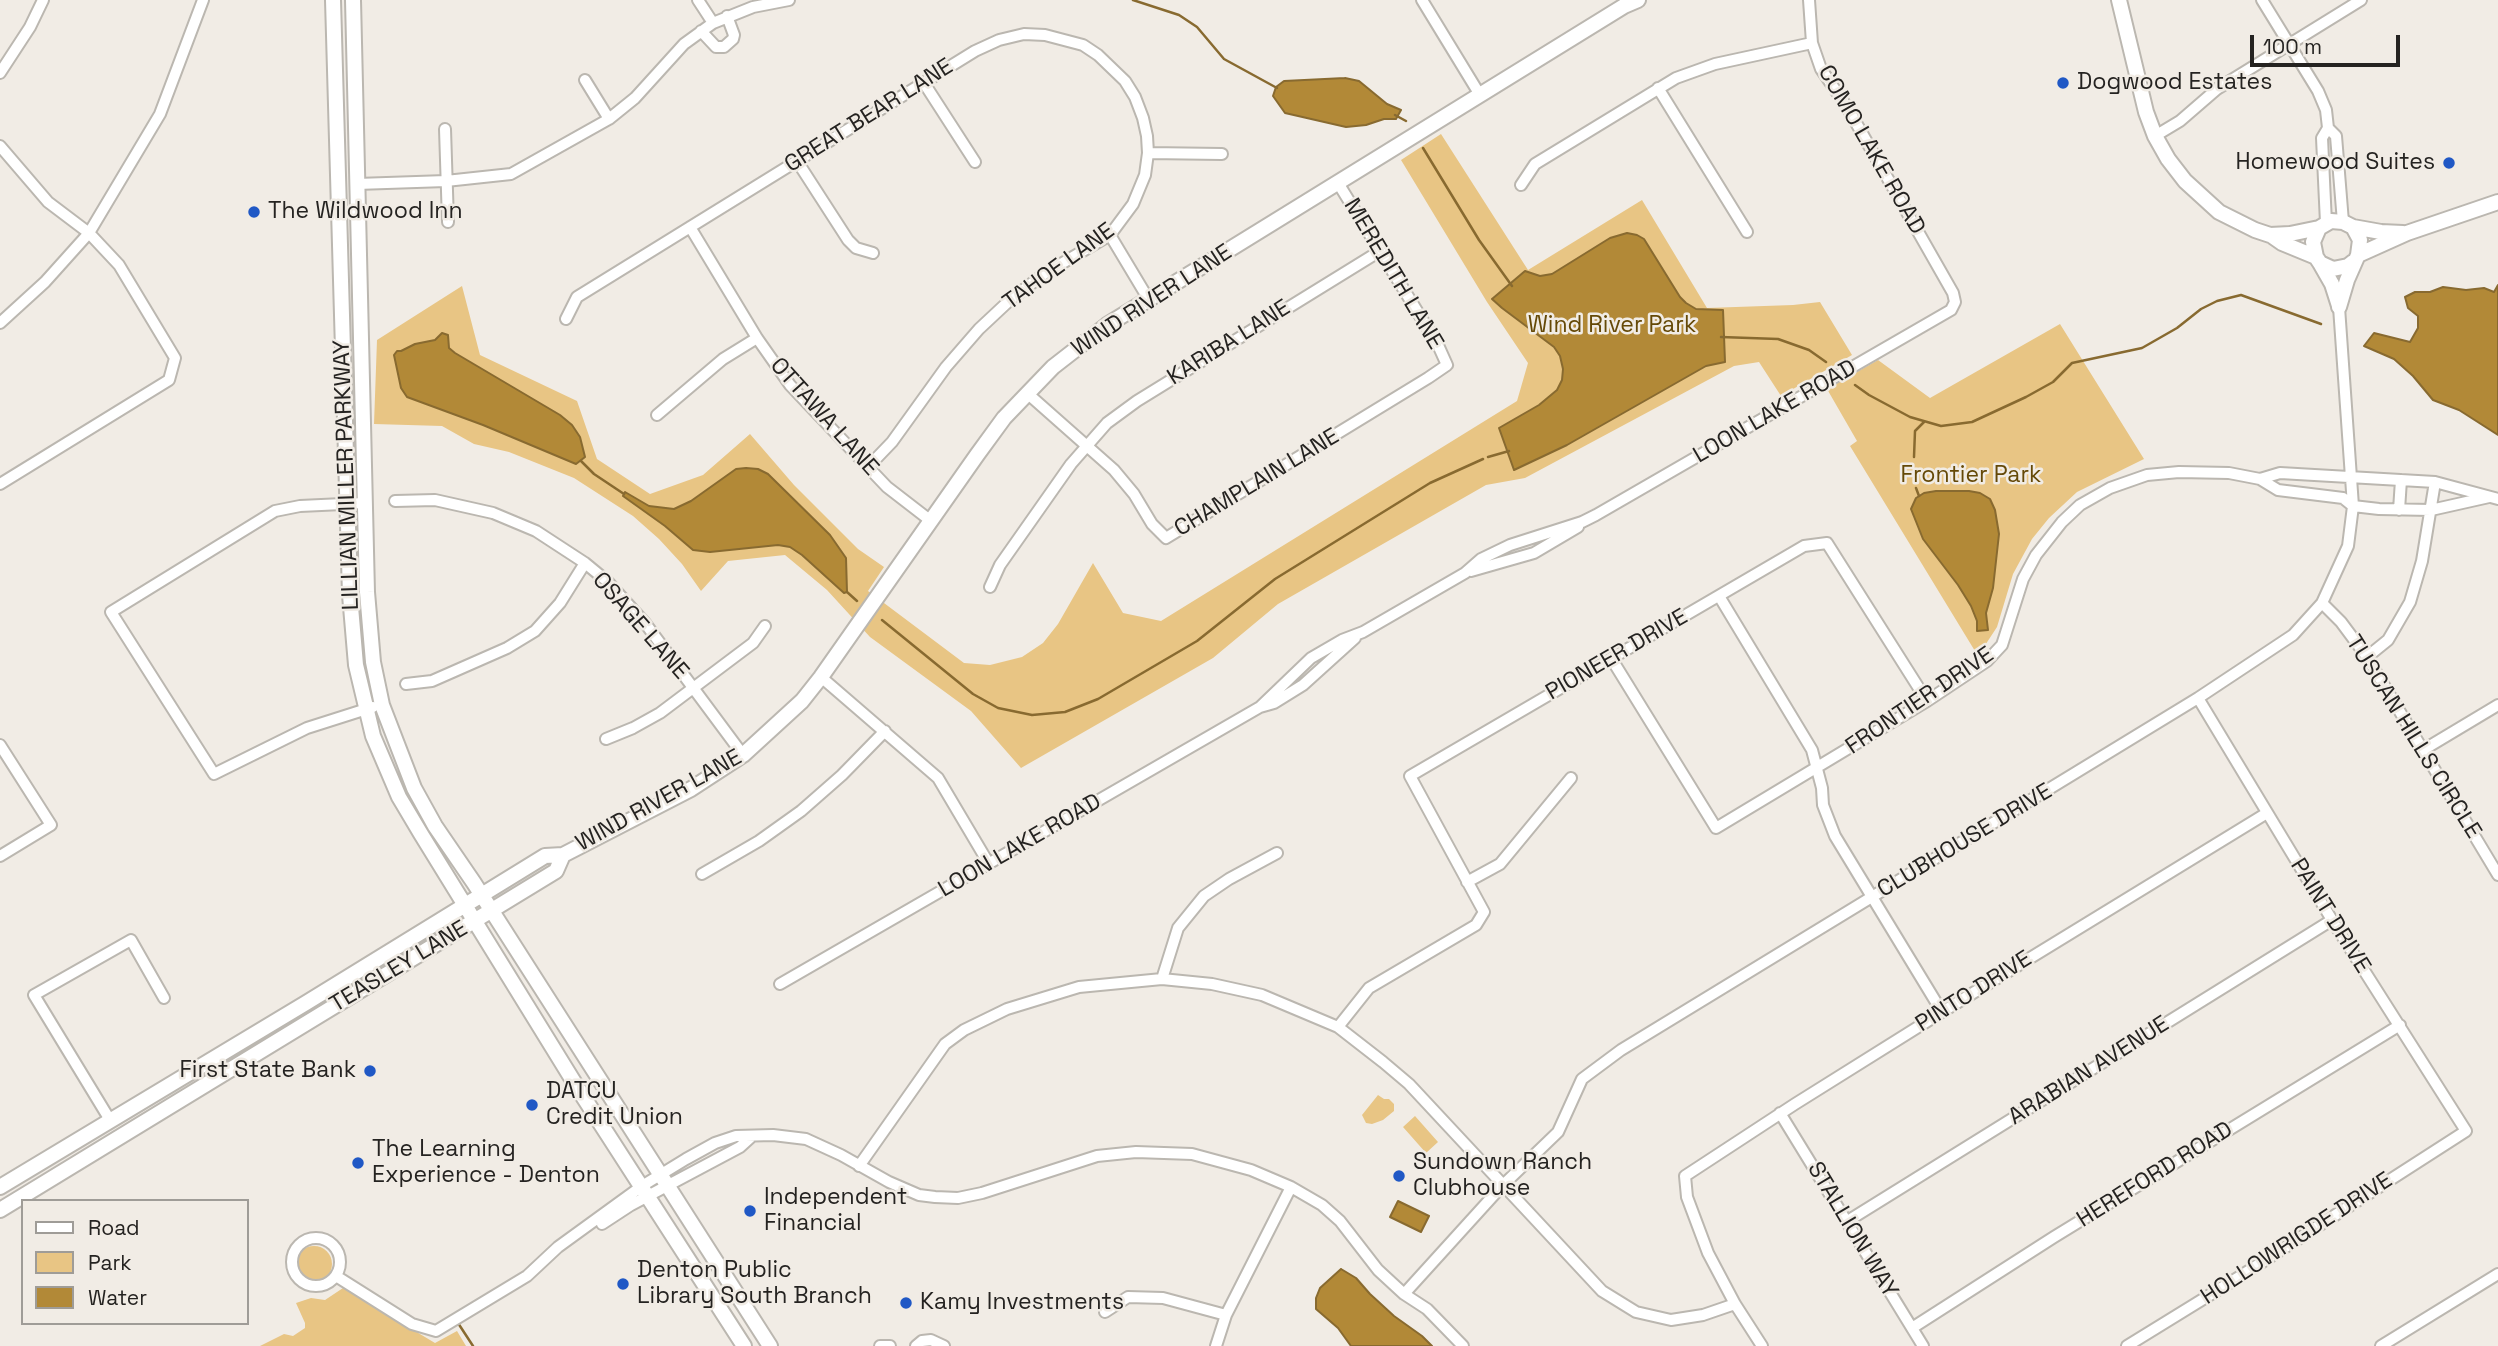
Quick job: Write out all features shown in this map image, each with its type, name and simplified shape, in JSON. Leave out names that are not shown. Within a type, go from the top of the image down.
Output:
[{"type":"main road","name":"LILLIAN MILLER PARKWAY","points":[[333,0],[350,595],[355,651],[373,736],[399,797],[476,920]]},
{"type":"main road","name":"LILLIAN MILLER PARKWAY","points":[[353,0],[364,503],[373,662],[382,705],[414,789],[435,826],[492,911]]},
{"type":"main road","name":"WIND RIVER LANE","points":[[467,905],[545,856],[563,855],[691,789],[743,755],[802,701],[984,446],[1027,393],[1079,346],[1107,325],[1624,6],[1638,0]]},
{"type":"main road","points":[[2119,0],[2143,103],[2155,136],[2168,159],[2203,199],[2237,222],[2270,235],[2333,269],[2341,268],[2407,233],[2498,202]]},
{"type":"main road","points":[[2270,235],[2348,224],[2381,232],[2407,233]]},
{"type":"main road","points":[[2348,224],[2360,240],[2356,258]]},
{"type":"main road","points":[[2318,260],[2312,242],[2322,226]]},
{"type":"main road","name":"CLUBHOUSE DRIVE","points":[[2340,307],[2356,258]]},
{"type":"main road","name":"CLUBHOUSE DRIVE","points":[[2318,260],[2332,284],[2340,307]]},
{"type":"main road","name":"WIND RIVER LANE","points":[[476,920],[556,871],[563,855]]},
{"type":"main road","name":"TEASLEY LANE","points":[[0,1187],[467,905]]},
{"type":"main road","name":"TEASLEY LANE","points":[[492,911],[770,1346]]},
{"type":"main road","name":"TEASLEY LANE","points":[[2,1205],[476,920],[505,972],[744,1346]]},
{"type":"main road","points":[[306,1003],[314,1018]]},
{"type":"main road","points":[[190,1073],[209,1082]]},
{"type":"street","points":[[0,73],[30,27],[43,0]]},
{"type":"street","points":[[0,323],[45,282],[89,233],[160,114],[203,0]]},
{"type":"street","points":[[698,0],[713,23]]},
{"type":"street","points":[[357,184],[446,181],[511,174],[609,119],[635,98],[684,44],[713,23],[753,7],[789,0]]},
{"type":"street","points":[[1422,0],[1480,95]]},
{"type":"street","name":"COMO LAKE ROAD","points":[[1809,0],[1812,43],[1821,69],[1847,107],[1953,293]]},
{"type":"street","points":[[2262,0],[2323,101],[2328,128],[2336,136],[2348,224]]},
{"type":"street","points":[[2155,136],[2180,121],[2217,89],[2361,0]]},
{"type":"street","points":[[701,31],[716,47],[724,47],[734,35],[727,16]]},
{"type":"street","name":"GREAT BEAR LANE","points":[[566,319],[577,298],[975,51],[999,40],[1024,34],[1067,39],[1098,55],[1125,81],[1135,97],[1143,118],[1148,153]]},
{"type":"street","points":[[1521,185],[1535,164],[1676,78],[1704,68],[1812,43]]},
{"type":"street","points":[[585,80],[609,119]]},
{"type":"street","points":[[924,83],[975,162]]},
{"type":"street","points":[[1658,88],[1747,232]]},
{"type":"street","points":[[2322,226],[2322,138],[2328,128]]},
{"type":"street","points":[[445,129],[448,222]]},
{"type":"street","points":[[0,146],[48,202],[89,233],[119,265],[176,358],[169,380],[0,484]]},
{"type":"street","points":[[1148,153],[1222,154]]},
{"type":"street","name":"TAHOE LANE","points":[[868,467],[892,442],[946,367],[979,329],[1044,274],[1110,235],[1141,189],[1148,153]]},
{"type":"street","points":[[797,161],[848,240],[856,248],[873,253]]},
{"type":"street","name":"MEREDITH LANE","points":[[1338,183],[1447,365]]},
{"type":"street","name":"OTTAWA LANE","points":[[690,227],[757,338],[790,385],[903,501],[931,521]]},
{"type":"street","points":[[1110,235],[1149,300]]},
{"type":"street","name":"KARIBA LANE","points":[[990,587],[1000,565],[1086,445],[1107,423],[1137,401],[1380,251]]},
{"type":"street","name":"LOON LAKE ROAD","points":[[780,984],[1260,707],[1311,658],[1342,640],[1363,632],[1465,573],[1481,559],[1510,545],[1582,522],[1943,316],[1951,310],[1955,302],[1953,293]]},
{"type":"street","name":"CLUBHOUSE DRIVE","points":[[1405,1294],[1502,1186],[1558,1132],[1582,1079],[1622,1051],[2198,698],[2293,635],[2322,603],[2348,546],[2353,506],[2340,307]]},
{"type":"street","points":[[657,415],[723,359],[757,338]]},
{"type":"street","name":"CHAMPLAIN LANE","points":[[1027,393],[1114,470],[1152,524],[1166,538],[1447,365]]},
{"type":"street","name":"FRONTIER DRIVE","points":[[1611,658],[1716,828],[1927,701],[1987,661],[2003,646],[2023,579],[2036,555],[2062,522],[2080,505],[2110,488],[2147,475],[2217,472],[2260,479],[2278,490],[2343,498],[2353,506]]},
{"type":"street","name":"FRONTIER DRIVE","points":[[2260,479],[2280,473],[2352,478]]},
{"type":"street","points":[[2352,478],[2434,482],[2493,498]]},
{"type":"street","points":[[2399,510],[2401,480]]},
{"type":"street","points":[[2367,657],[2388,640],[2410,602],[2422,561],[2434,482]]},
{"type":"street","points":[[2353,506],[2431,510],[2493,498]]},
{"type":"street","name":"OSAGE LANE","points":[[395,501],[435,500],[493,513],[536,531],[585,563],[608,582],[645,623],[743,755]]},
{"type":"street","points":[[364,503],[300,506],[275,511],[111,612],[214,774],[307,729],[382,705]]},
{"type":"street","name":"PIONEER DRIVE","points":[[1467,882],[1410,776],[1804,546],[1827,543],[1927,701]]},
{"type":"street","points":[[406,684],[432,681],[507,648],[535,631],[560,603],[585,563]]},
{"type":"street","points":[[1719,596],[1812,750],[1827,819],[1942,1012]]},
{"type":"street","name":"TUSCAN HILLS CIRCLE","points":[[2322,603],[2342,622],[2367,657],[2496,867]]},
{"type":"street","points":[[606,739],[660,713],[753,643],[765,626]]},
{"type":"street","points":[[821,677],[938,778],[989,864]]},
{"type":"street","name":"PAINT DRIVE","points":[[2198,698],[2332,920],[2466,1131]]},
{"type":"street","points":[[2423,750],[2498,705]]},
{"type":"street","points":[[702,873],[759,841],[801,811],[842,775],[885,731]]},
{"type":"street","points":[[0,745],[51,825],[0,856]]},
{"type":"street","points":[[1338,1027],[1369,988],[1476,925],[1484,912],[1467,882],[1500,864],[1571,778]]},
{"type":"street","name":"PINTO DRIVE","points":[[1735,1304],[1698,1231],[1687,1197],[1685,1176],[1780,1113],[2267,813]]},
{"type":"street","points":[[1163,979],[1178,928],[1204,896],[1277,853]]},
{"type":"street","name":"ARABIAN AVENUE","points":[[1846,1222],[2332,920]]},
{"type":"street","points":[[110,1120],[34,995],[131,940],[164,998]]},
{"type":"street","points":[[859,1166],[945,1044],[964,1030],[1007,1009],[1079,987],[1163,979],[1212,984],[1262,995],[1338,1027],[1409,1084],[1602,1290],[1636,1312],[1671,1320],[1703,1315],[1735,1304],[1762,1346]]},
{"type":"street","name":"HEREFORD ROAD","points":[[1912,1328],[2054,1237],[2399,1025]]},
{"type":"street","name":"STALLION WAY","points":[[1780,1113],[1923,1346]]},
{"type":"street","name":"HOLLOWRIGDE DRIVE","points":[[2127,1346],[2239,1278],[2466,1131]]},
{"type":"street","points":[[336,1276],[412,1324],[436,1331],[527,1276],[553,1251],[645,1191],[663,1180],[740,1147],[751,1137],[773,1135],[806,1139],[919,1195],[958,1198],[982,1193],[1097,1156],[1136,1152],[1192,1154],[1238,1166],[1291,1187],[1322,1205],[1340,1221],[1378,1270],[1427,1309],[1463,1346]]},
{"type":"street","points":[[1216,1346],[1226,1315],[1291,1187]]},
{"type":"street","points":[[308,1239],[330,1242],[339,1254],[341,1262],[336,1276],[322,1285],[306,1284],[294,1273],[292,1265],[296,1248],[308,1239]]},
{"type":"street","points":[[2381,1346],[2498,1274]]},
{"type":"street","points":[[1105,1312],[1128,1297],[1163,1298],[1226,1315]]},
{"type":"street","points":[[916,1346],[922,1341],[931,1340],[944,1346]]},
{"type":"street","points":[[880,1346],[890,1346]]},
{"type":"green space","name":"Wind River Park","points":[[1441,134],[1528,270],[1642,200],[1707,308],[1820,302],[1852,355],[1781,396],[1759,362],[1734,366],[1525,478],[1486,485],[1278,604],[1213,658],[1021,768],[971,711],[870,637],[827,590],[785,555],[728,561],[701,591],[682,564],[659,539],[633,516],[574,478],[509,452],[474,444],[442,426],[374,424],[377,340],[462,286],[480,355],[577,401],[597,459],[650,494],[703,475],[750,434],[794,485],[858,549],[884,567],[868,591],[964,663],[990,665],[1022,657],[1043,643],[1058,624],[1093,563],[1123,613],[1161,621],[1517,401],[1528,363],[1487,302],[1401,160]]},
{"type":"green space","name":"Frontier Park","points":[[2060,324],[2144,459],[2077,492],[2049,518],[2032,539],[2013,574],[1997,627],[1978,656],[1850,446],[1857,441],[1827,389],[1878,360],[1930,398]]},
{"type":"green space","points":[[1378,1095],[1394,1104],[1394,1111],[1383,1120],[1366,1123],[1362,1115]]},
{"type":"green space","points":[[1415,1116],[1438,1142],[1426,1153],[1403,1127]]},
{"type":"green space","points":[[314,1246],[326,1252],[332,1264],[326,1276],[314,1282],[302,1276],[296,1264],[302,1252]]},
{"type":"green space","points":[[343,1288],[435,1343],[457,1331],[466,1346],[260,1346],[284,1334],[293,1336],[305,1328],[296,1303],[311,1298],[325,1300]]},
{"type":"water","points":[[1345,78],[1359,81],[1387,104],[1401,110],[1396,119],[1346,127],[1285,113],[1273,96],[1276,87],[1284,81]]},
{"type":"water","points":[[1627,233],[1644,239],[1686,303],[1696,309],[1723,310],[1725,362],[1706,366],[1567,445],[1514,470],[1499,428],[1539,405],[1557,390],[1563,369],[1560,356],[1554,347],[1492,299],[1525,271],[1540,276],[1552,274],[1610,238]]},
{"type":"water","points":[[2498,285],[2498,435],[2459,410],[2433,400],[2394,359],[2364,346],[2374,333],[2410,342],[2418,328],[2418,316],[2408,308],[2405,297],[2415,292],[2430,292],[2443,287],[2466,290],[2484,288],[2494,292]]},
{"type":"water","points":[[442,333],[448,335],[449,348],[455,353],[560,415],[572,425],[580,437],[585,457],[576,464],[407,397],[401,388],[394,355],[397,351],[415,344],[435,340]]},
{"type":"water","points":[[736,469],[758,469],[768,474],[830,535],[846,558],[847,592],[844,593],[790,547],[778,545],[710,552],[693,550],[623,496],[625,492],[649,506],[674,509],[691,501]]},
{"type":"water","points":[[1936,491],[1980,493],[1990,499],[1995,510],[1999,534],[1993,588],[1986,613],[1988,630],[1977,631],[1977,621],[1971,606],[1923,539],[1911,509],[1916,498]]},
{"type":"water","points":[[1398,1201],[1429,1216],[1421,1232],[1390,1217]]},
{"type":"water","points":[[1341,1269],[1356,1278],[1394,1316],[1432,1346],[1351,1346],[1338,1328],[1316,1309],[1320,1288]]},
{"type":"waterway","points":[[1133,0],[1179,15],[1197,27],[1224,59],[1277,88]]},
{"type":"waterway","points":[[1395,115],[1406,121]]},
{"type":"waterway","points":[[1423,148],[1479,240],[1512,286]]},
{"type":"waterway","points":[[1855,385],[1910,417],[1941,426],[1972,422],[2053,382],[2072,363],[2142,348],[2217,301],[2241,295],[2321,324]]},
{"type":"waterway","points":[[1721,337],[1778,339],[1809,350],[1826,362]]},
{"type":"waterway","points":[[1914,457],[1915,431],[1924,422]]},
{"type":"waterway","points":[[1488,457],[1509,451]]},
{"type":"waterway","points":[[882,620],[973,694],[998,708],[1032,715],[1065,712],[1098,699],[1197,641],[1275,579],[1430,483],[1483,459]]},
{"type":"waterway","points":[[581,461],[594,474],[624,494]]},
{"type":"waterway","points":[[1916,488],[1919,496]]},
{"type":"waterway","points":[[847,592],[857,601]]},
{"type":"waterway","points":[[458,1323],[473,1346]]},
{"type":"place","name":"Dogwood Estates","points":[[2063,83]]},
{"type":"place","name":"Homewood Suites","points":[[2449,163]]},
{"type":"place","name":"The Wildwood Inn","points":[[254,212]]},
{"type":"place","name":"First State Bank","points":[[370,1071]]},
{"type":"place","name":"DATCU Credit Union","points":[[532,1105]]},
{"type":"place","name":"The Learning Experience - Denton","points":[[358,1163]]},
{"type":"place","name":"Sundown Ranch Clubhouse","points":[[1399,1176]]},
{"type":"place","name":"Independent Financial","points":[[750,1211]]},
{"type":"place","name":"Denton Public Library South Branch","points":[[623,1284]]},
{"type":"place","name":"Kamy Investments","points":[[906,1303]]}]
